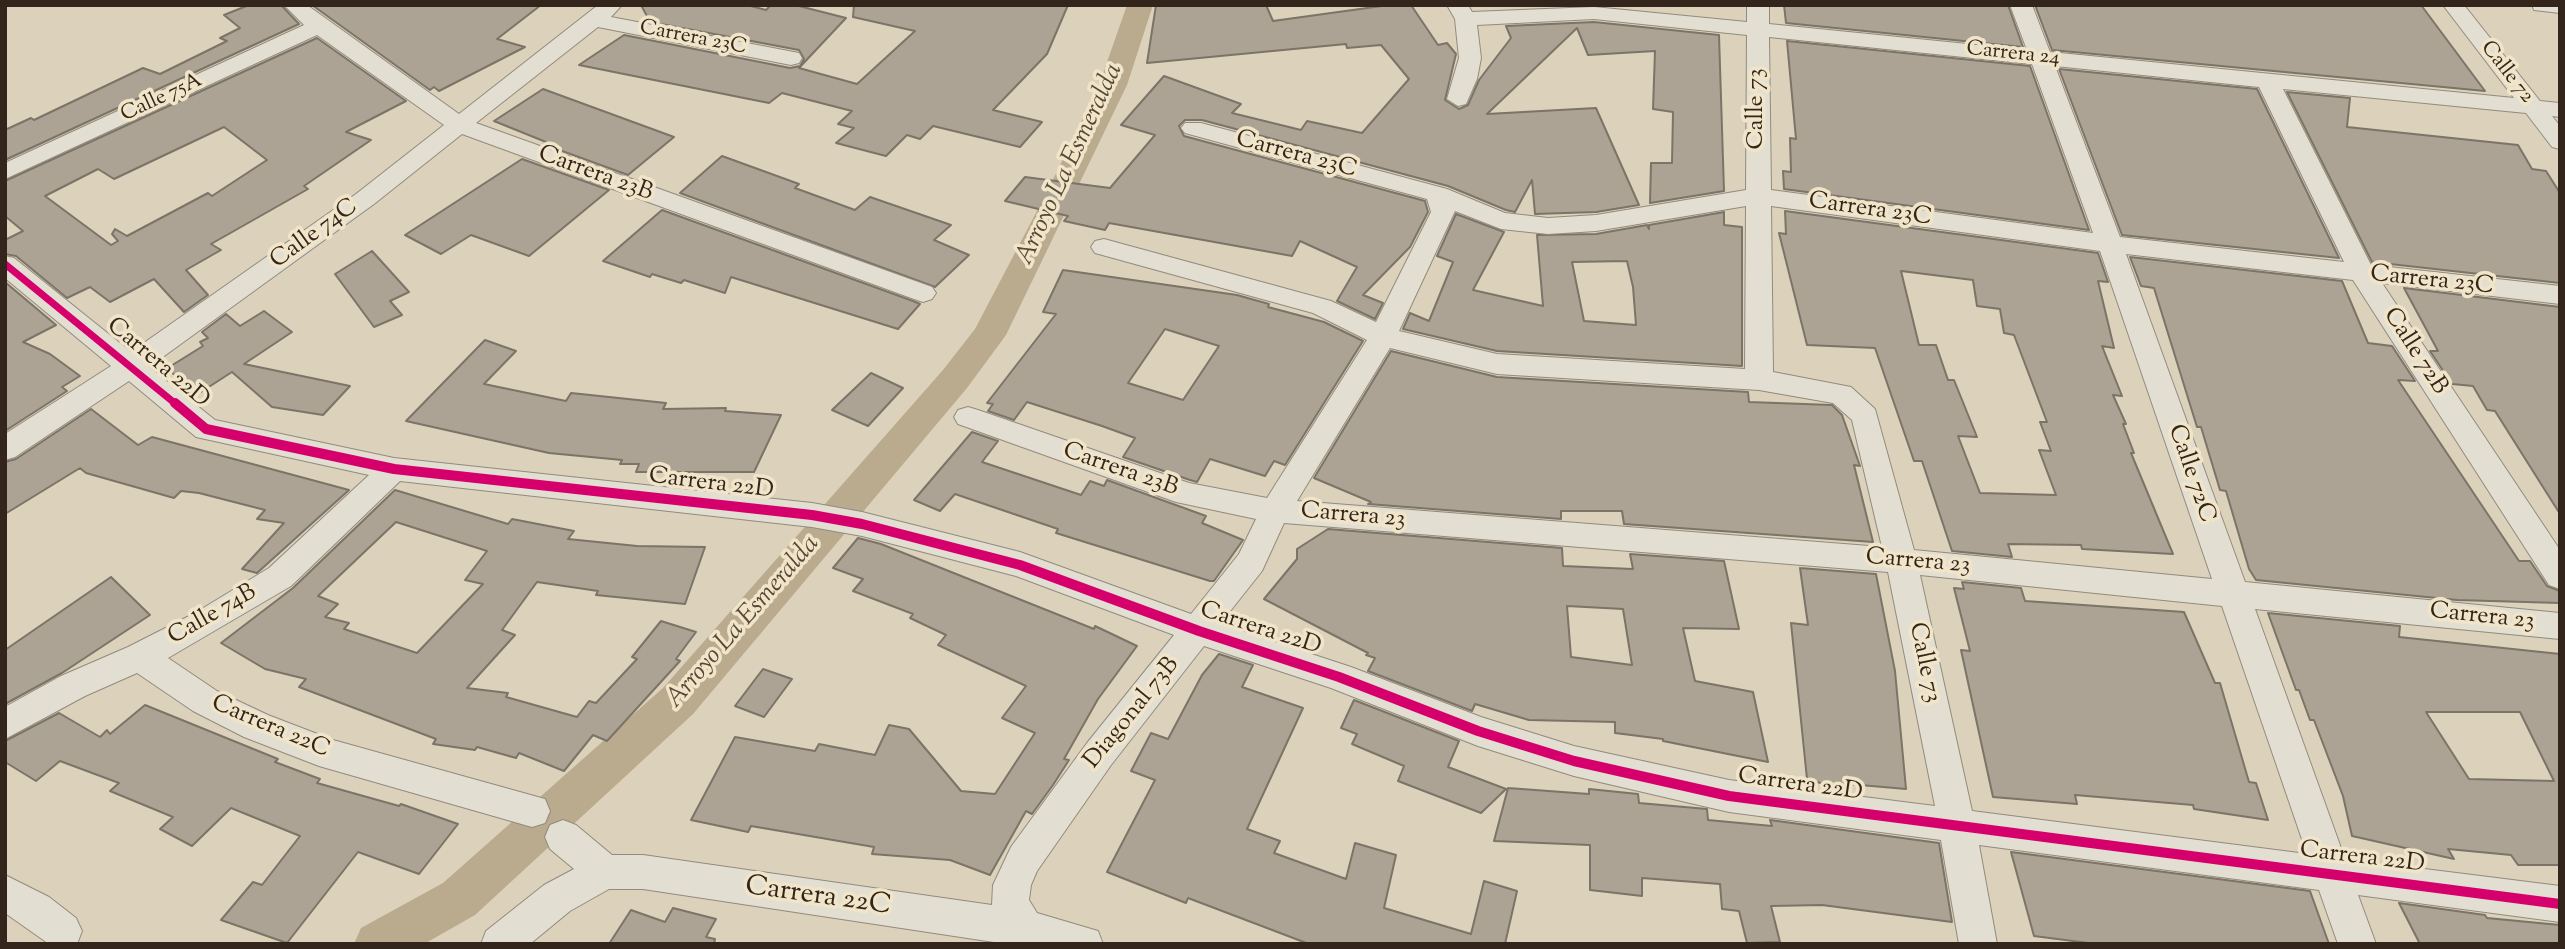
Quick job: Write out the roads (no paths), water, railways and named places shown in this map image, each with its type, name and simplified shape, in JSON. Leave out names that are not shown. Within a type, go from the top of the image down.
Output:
[{"type":"street","name":"Carrera 23B","points":[[295,5],[319,26],[461,126],[923,293]]},
{"type":"street","name":"Calle 72C","points":[[2021,5],[2110,244],[2330,874],[2357,944]]},
{"type":"street","name":"Calle 72","points":[[2453,5],[2560,142]]},
{"type":"street","points":[[2542,5],[2560,7]]},
{"type":"street","name":"Carrera 24","points":[[1461,12],[1594,12],[1758,17],[2042,58],[2560,110]]},
{"type":"street","points":[[1458,99],[1470,58],[1461,12]]},
{"type":"street","name":"Carrera 23C","points":[[603,13],[792,58]]},
{"type":"street","name":"Calle 74C","points":[[5,449],[130,367],[461,126],[603,13]]},
{"type":"street","name":"Calle 73","points":[[1758,17],[1759,380],[1841,394],[1865,416],[1901,561],[1957,826],[1978,944]]},
{"type":"street","name":"Calle 75A","points":[[5,172],[319,26]]},
{"type":"street","name":"Calle 72B","points":[[2267,80],[2363,275],[2560,576]]},
{"type":"street","name":"Carrera 23C","points":[[1193,128],[1438,194],[1501,221],[1548,226],[1596,223],[1758,196],[2110,244],[2363,275],[2560,295]]},
{"type":"street","name":"Diagonal 73B","points":[[1029,936],[1010,903],[1012,885],[1024,859],[1099,754],[1251,562],[1275,510],[1383,337],[1443,212],[1438,194]]},
{"type":"street","points":[[1104,247],[1322,307],[1383,337],[1497,364],[1759,380]]},
{"type":"street","name":"Carrera 22D","points":[[5,264],[206,429],[394,468],[765,512],[812,515],[862,524],[1020,565],[1199,631],[1339,677],[1478,731],[1574,761],[1729,796],[2560,904]]},
{"type":"street","name":"Carrera 23B","points":[[968,417],[1187,494],[1275,510]]},
{"type":"street","name":"Calle 74B","points":[[5,724],[73,686],[140,657],[280,577],[394,468]]},
{"type":"street","name":"Carrera 23","points":[[1275,510],[1901,561],[2560,626]]},
{"type":"street","name":"Carrera 22C","points":[[140,657],[205,701],[256,726],[331,755],[532,811]]},
{"type":"street","points":[[500,944],[557,898],[605,872],[562,837]]},
{"type":"street","name":"Carrera 22C","points":[[605,872],[643,872],[1084,944]]},
{"type":"street","points":[[5,893],[36,910],[63,931]]},
{"type":"waterway","name":"Arroyo La Esmeralda","points":[[378,944],[459,899],[678,701],[955,379],[989,335],[1063,190],[1113,85],[1140,5]]}]
